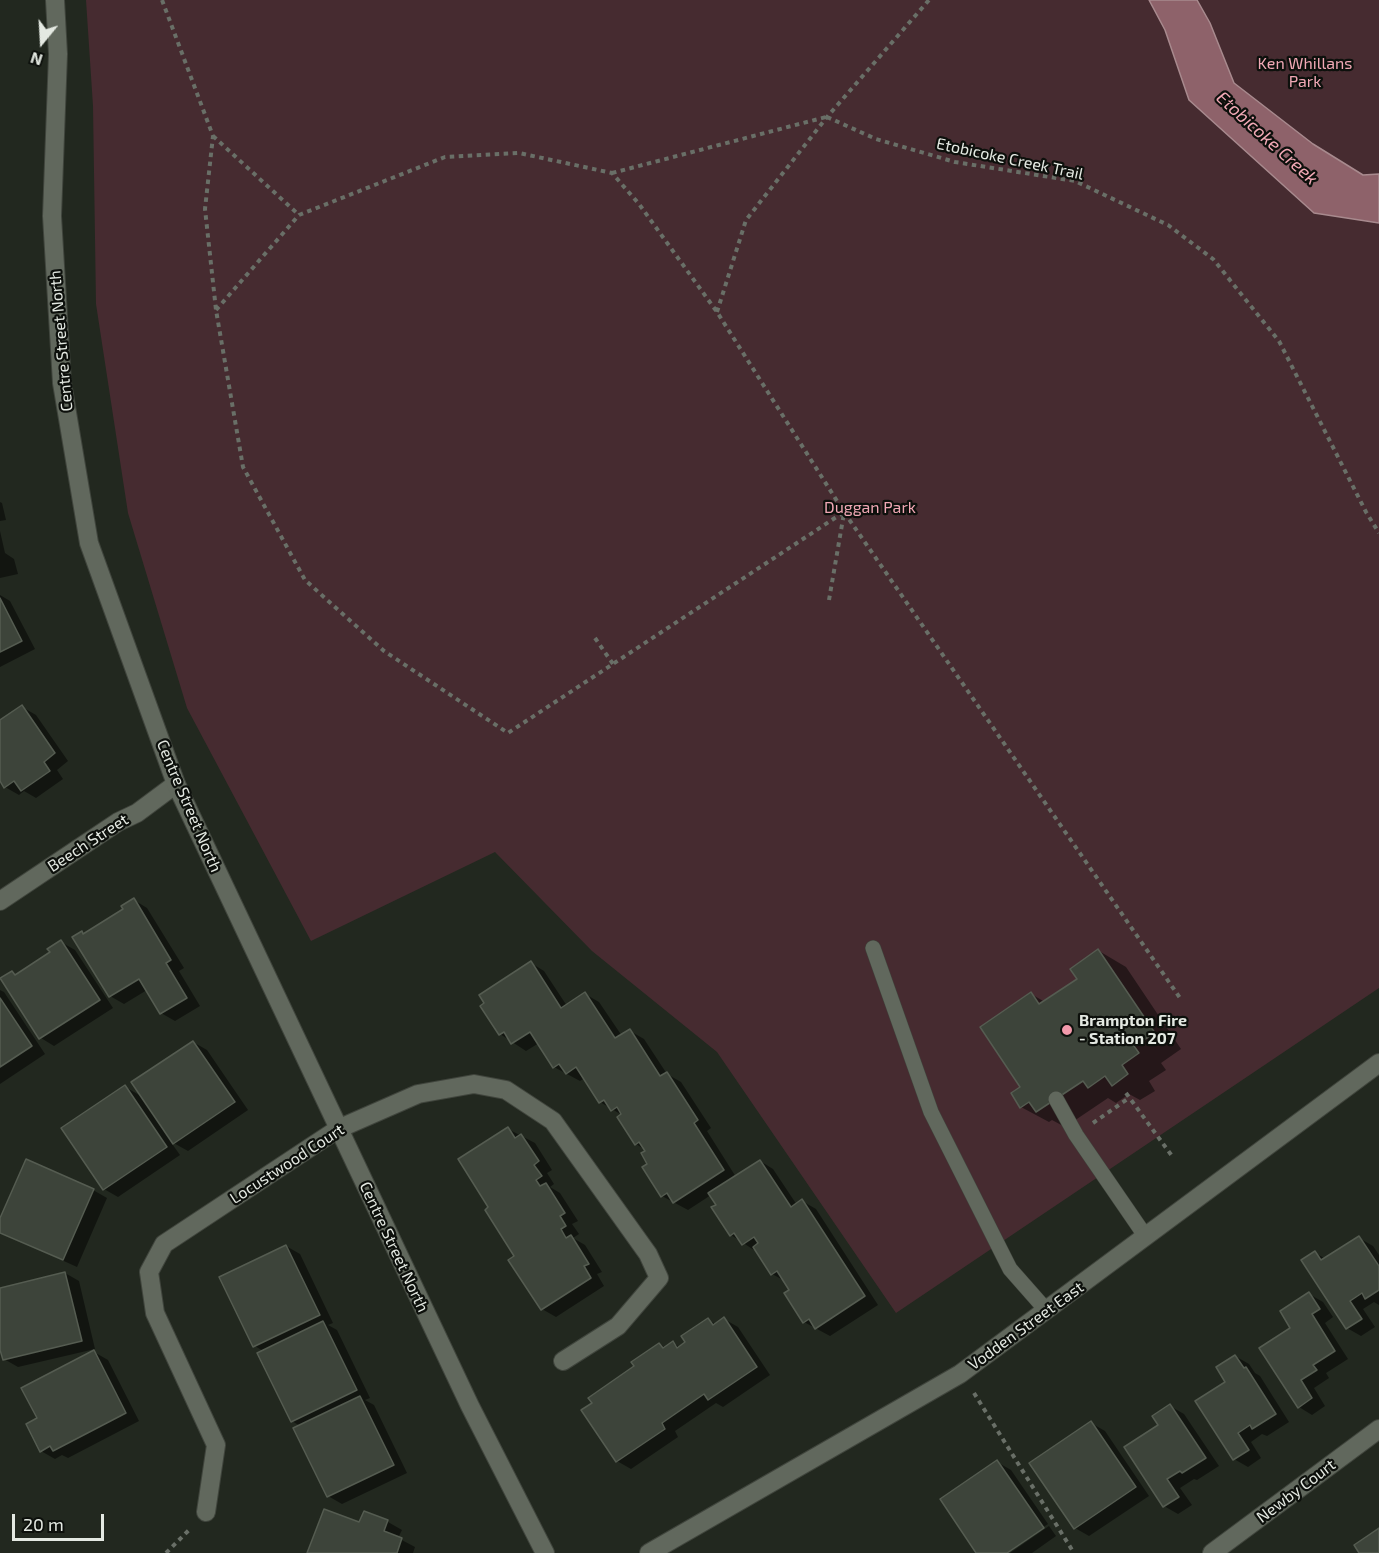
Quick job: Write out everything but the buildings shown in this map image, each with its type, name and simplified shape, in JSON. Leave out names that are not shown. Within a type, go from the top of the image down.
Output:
[{"type":"street","name":"Centre Street North","points":[[55,0],[58,54],[52,216],[62,383],[89,543],[176,784],[470,1407],[545,1553]]},
{"type":"street","name":"Beech Street","points":[[0,901],[118,822],[137,813],[176,784]]},
{"type":"street","name":"Vodden Street East","points":[[649,1553],[960,1374],[1379,1063]]},
{"type":"street","name":"Locustwood Court","points":[[207,1512],[216,1445],[154,1313],[149,1272],[164,1244],[338,1129],[418,1094],[474,1084],[506,1090],[553,1121],[648,1254],[659,1278],[618,1326],[563,1361]]},
{"type":"street","name":"Newby Court","points":[[1212,1553],[1379,1429]]},
{"type":"lane","points":[[873,948],[931,1112],[1010,1269],[1047,1311]]},
{"type":"lane","points":[[1056,1099],[1076,1135],[1146,1237]]},
{"type":"path","points":[[162,0],[213,136],[205,209],[216,310],[243,467],[305,580],[384,651],[508,733],[844,513]]},
{"type":"path","points":[[717,312],[746,220],[827,117],[929,0]]},
{"type":"path","points":[[216,310],[299,215],[445,157],[519,153],[612,173],[827,117]]},
{"type":"path","name":"Etobicoke Creek Trail","points":[[827,117],[876,139],[955,162],[1075,182],[1168,225],[1213,259],[1279,341],[1366,512],[1379,533]]},
{"type":"path","points":[[213,136],[299,215]]},
{"type":"path","points":[[612,173],[639,204],[717,312],[844,513],[1180,998]]},
{"type":"path","points":[[830,600],[844,513]]},
{"type":"path","points":[[595,638],[613,664]]},
{"type":"path","points":[[1076,1135],[1128,1096],[1172,1156]]},
{"type":"path","points":[[960,1374],[977,1396],[1074,1553]]},
{"type":"path","points":[[166,1553],[207,1512]]},
{"type":"green space","name":"Duggan Park","points":[[86,0],[1379,0],[1379,988],[896,1313],[717,1052],[592,951],[495,852],[311,941],[187,708],[128,513],[96,304],[93,106]]},
{"type":"water","name":"Etobicoke Creek","points":[[1149,0],[1197,0],[1210,23],[1234,83],[1313,144],[1363,175],[1379,174],[1379,223],[1314,213],[1189,100],[1165,30]]},
{"type":"place","name":"Brampton Fire - Station 207","points":[[1067,1030]]},
{"type":"park label","name":"Ken Whillans Park","points":[[1305,73]]}]
